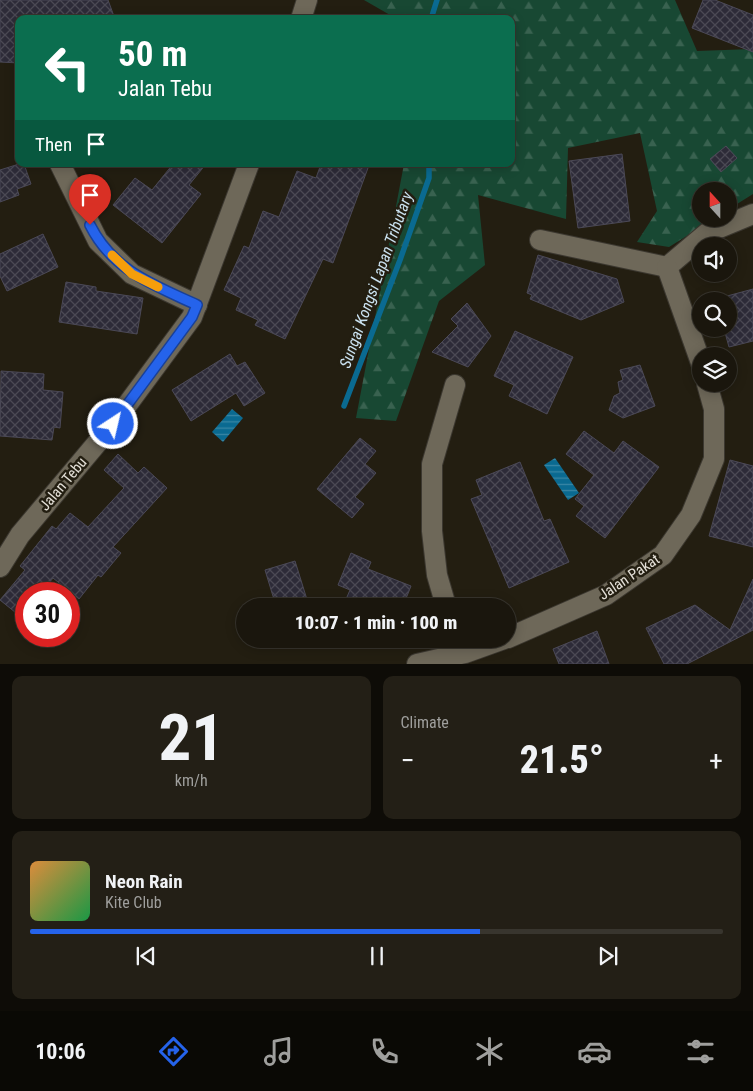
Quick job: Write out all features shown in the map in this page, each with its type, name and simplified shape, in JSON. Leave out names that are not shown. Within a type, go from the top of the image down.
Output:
[{"type":"street","points":[[301,15],[307,0]]},
{"type":"street","points":[[61,167],[98,241],[132,274],[197,305]]},
{"type":"street","name":"Jalan Tebu","points":[[0,567],[20,535],[113,424],[192,317],[248,167]]},
{"type":"street","points":[[667,267],[707,233],[753,214]]},
{"type":"street","points":[[540,240],[667,267]]},
{"type":"street","points":[[667,267],[695,347]]},
{"type":"street","points":[[444,598],[437,575],[432,531],[432,464],[456,385]]},
{"type":"street","name":"Jalan Pakat","points":[[516,634],[606,595],[663,555],[691,516],[714,459],[714,409],[709,392]]},
{"type":"street","name":"Jalan Pakat","points":[[417,664],[457,648]]},
{"type":"green space","points":[[364,0],[675,0],[697,51],[753,49],[753,194],[738,203],[738,182],[692,182],[692,228],[700,228],[669,247],[637,242],[657,211],[640,133],[568,148],[566,219],[478,195],[485,265],[439,301],[396,421],[356,418],[403,167],[515,167],[515,15],[390,15]]},
{"type":"water","points":[[232,409],[243,418],[223,442],[212,432]]},
{"type":"water","points":[[555,458],[579,493],[568,500],[544,465]]},
{"type":"building","points":[[0,0],[108,0],[114,15],[15,15],[15,63],[0,62]]},
{"type":"building","points":[[703,0],[715,0],[753,15],[753,52],[692,28]]},
{"type":"building","points":[[726,146],[737,158],[721,172],[710,159]]},
{"type":"building","points":[[622,154],[630,221],[578,228],[569,161]]},
{"type":"building","points":[[15,165],[15,167],[25,167],[31,184],[17,189],[19,195],[0,202],[0,170]]},
{"type":"building","points":[[171,167],[204,167],[189,185],[201,194],[162,243],[113,205],[135,178],[152,190]]},
{"type":"building","points":[[320,167],[368,168],[333,263],[323,259],[285,339],[255,325],[258,320],[236,310],[241,298],[224,290],[244,246],[249,248],[263,211],[279,217],[297,171],[316,178]]},
{"type":"building","points":[[43,234],[58,267],[7,291],[0,276],[0,254]]},
{"type":"building","points":[[538,255],[617,279],[624,302],[581,320],[530,299],[532,295],[527,293]]},
{"type":"building","points":[[66,282],[96,287],[96,291],[143,298],[137,334],[59,322]]},
{"type":"building","points":[[753,289],[753,341],[729,347],[726,337],[737,337],[737,293]]},
{"type":"building","points":[[467,303],[491,336],[468,367],[432,352],[458,326],[451,319]]},
{"type":"building","points":[[515,331],[573,357],[547,414],[509,396],[514,385],[494,376]]},
{"type":"building","points":[[230,354],[237,366],[245,362],[265,393],[244,406],[236,393],[191,421],[172,390]]},
{"type":"building","points":[[640,365],[655,406],[623,418],[609,410],[614,396],[620,393],[618,382],[623,380],[620,370]]},
{"type":"building","points":[[1,371],[44,374],[43,390],[63,392],[60,428],[54,427],[52,440],[0,436]]},
{"type":"building","points":[[584,431],[614,453],[623,441],[659,467],[605,538],[576,516],[584,506],[575,499],[594,475],[566,454]]},
{"type":"building","points":[[360,438],[376,451],[365,464],[376,473],[355,497],[364,504],[352,518],[317,489]]},
{"type":"building","points":[[118,454],[138,473],[144,467],[167,488],[113,547],[121,553],[101,577],[98,575],[80,598],[80,582],[58,582],[53,578],[50,582],[15,582],[25,570],[20,566],[52,526],[56,529],[70,513],[88,527],[124,488],[104,470]]},
{"type":"building","points":[[730,460],[753,466],[753,547],[709,536]]},
{"type":"building","points":[[520,462],[544,521],[550,519],[569,562],[509,588],[471,499],[482,495],[476,480]]},
{"type":"building","points":[[351,553],[371,562],[368,569],[411,586],[406,598],[346,598],[350,590],[338,585]]},
{"type":"building","points":[[295,561],[307,598],[274,598],[265,570]]},
{"type":"building","points":[[753,579],[753,630],[687,664],[664,664],[646,628],[695,605],[730,630]]},
{"type":"building","points":[[15,582],[15,612],[0,600]]},
{"type":"building","points":[[597,631],[609,664],[559,664],[553,649]]},
{"type":"waterway","name":"Sungai Kongsi Lapan Tributary","points":[[432,15],[437,0]]},
{"type":"waterway","name":"Sungai Kongsi Lapan Tributary","points":[[344,406],[400,260],[429,178],[429,167]]},
{"type":"slow traffic","points":[[112,255],[132,274],[158,287]]},
{"type":"route","points":[[90,225],[98,241],[132,274],[197,305],[192,317],[113,424]]}]
